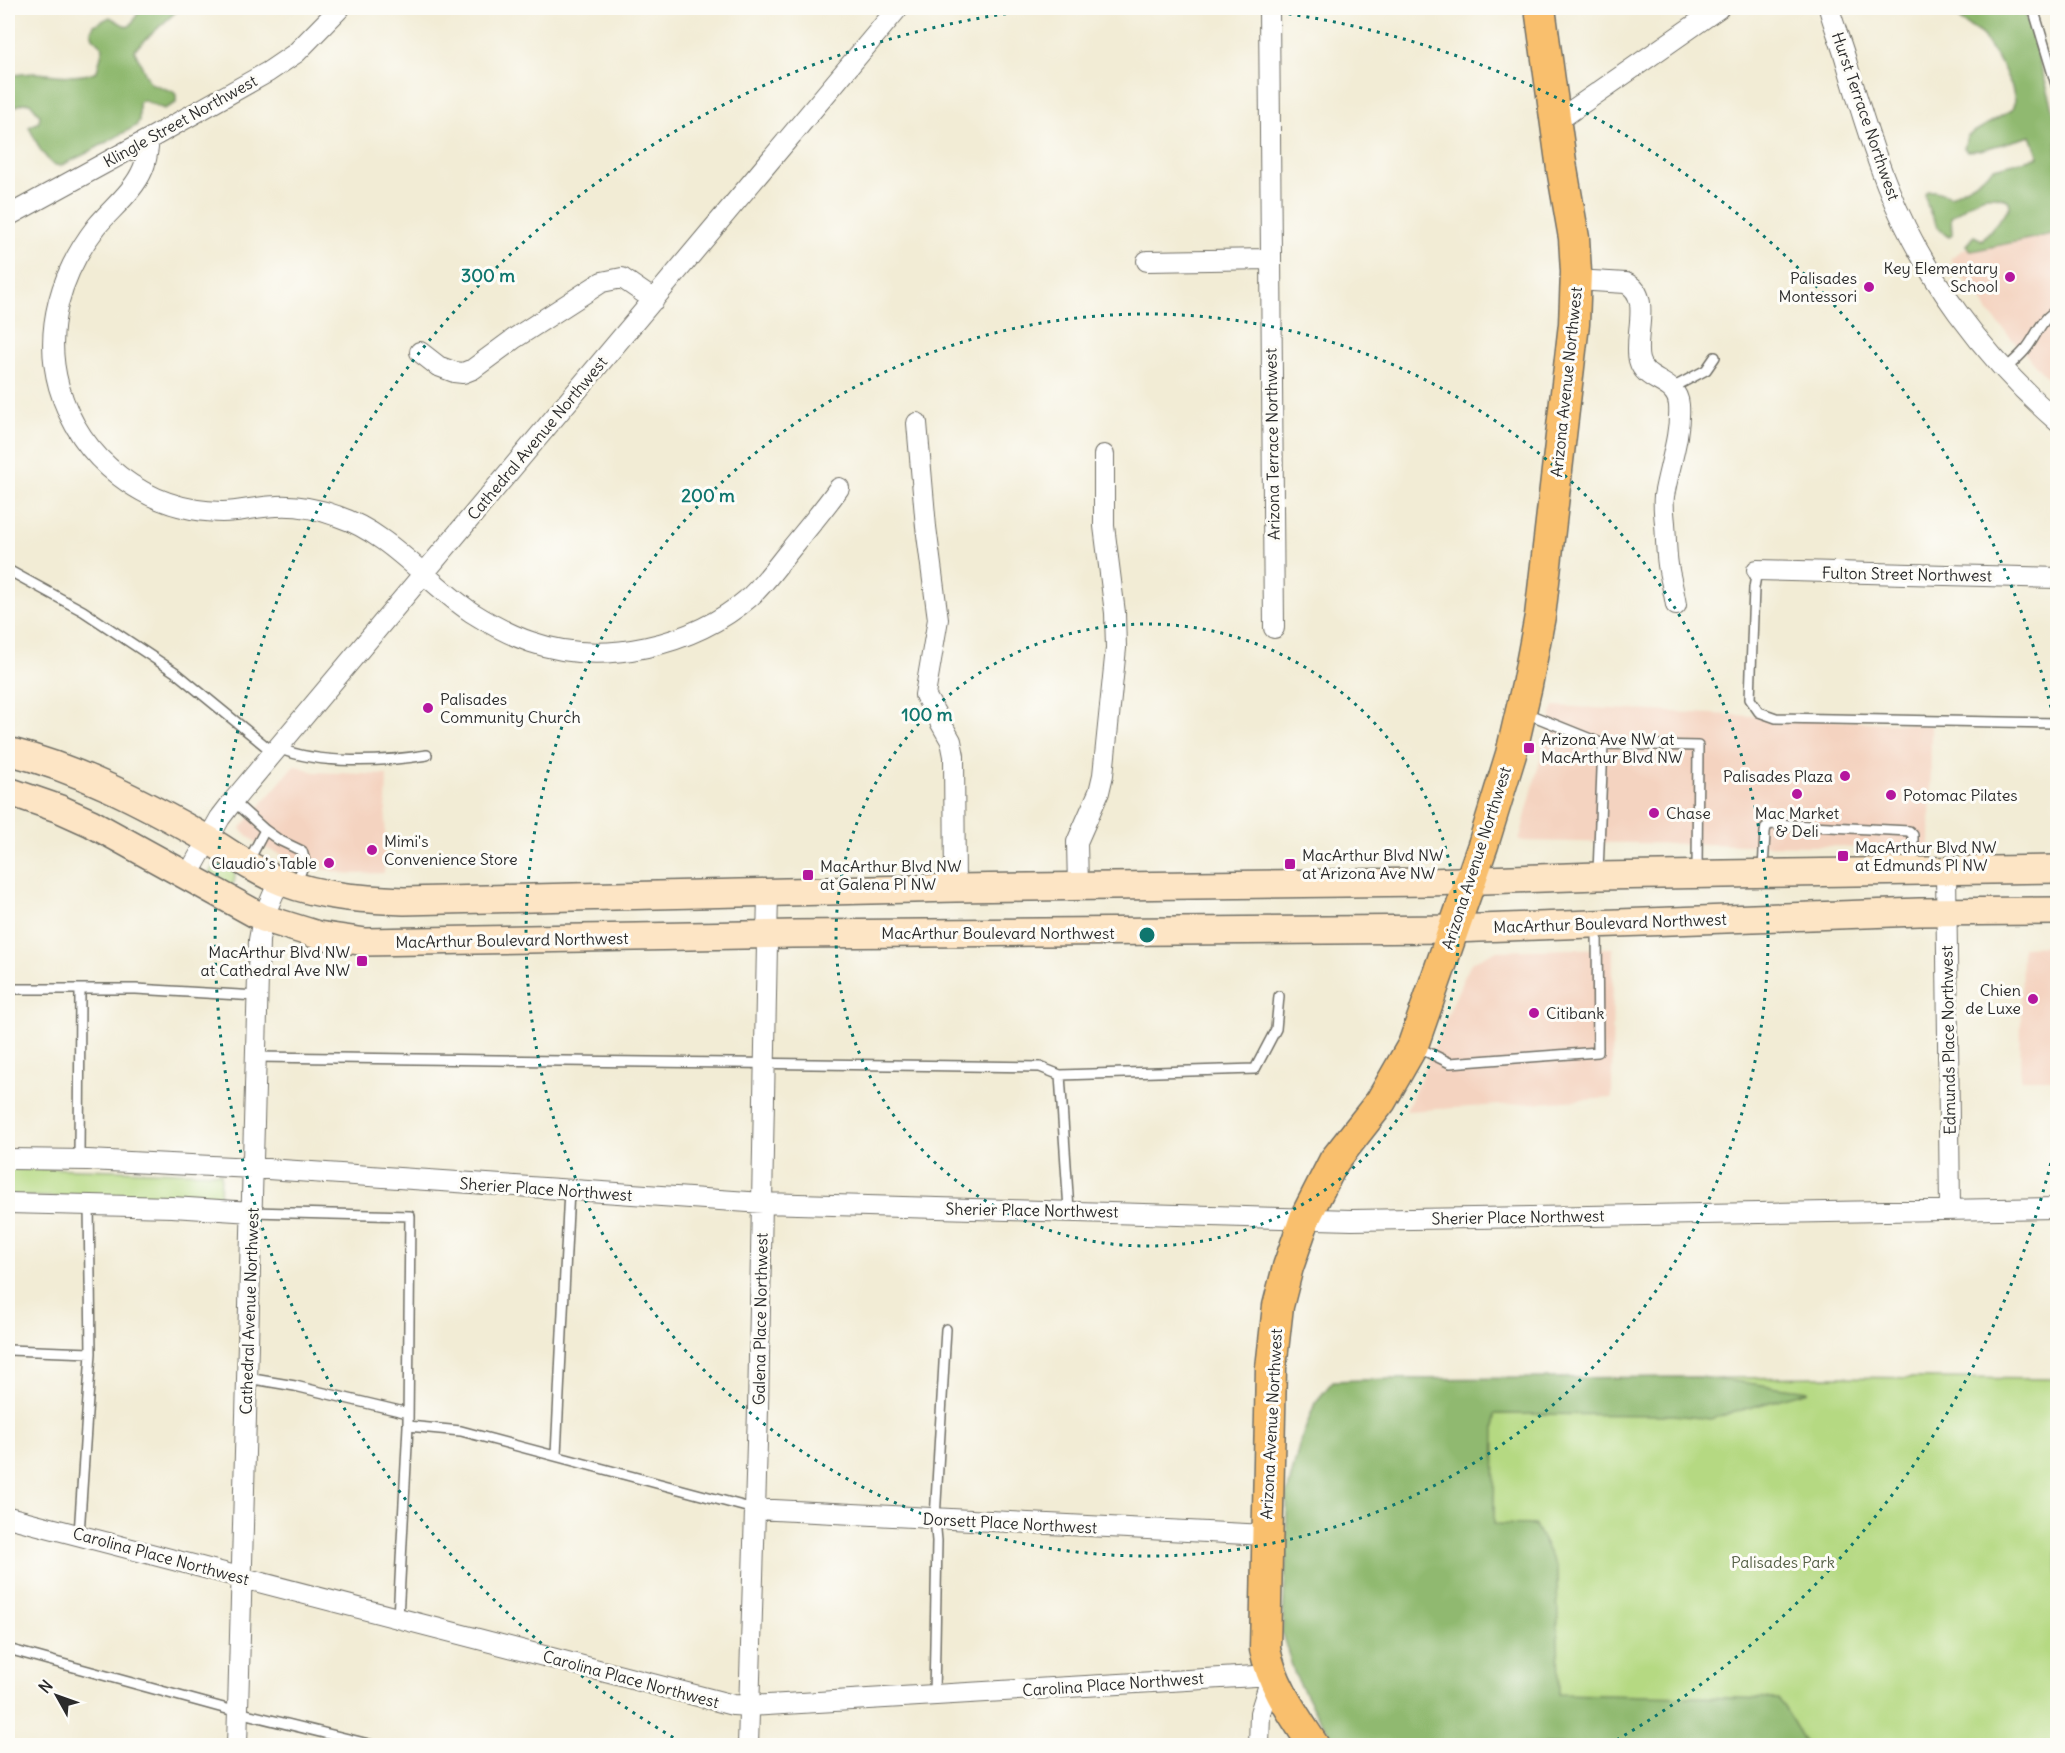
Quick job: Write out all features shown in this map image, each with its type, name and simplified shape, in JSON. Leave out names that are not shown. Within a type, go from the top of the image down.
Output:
[{"type":"main road","name":"Arizona Avenue Northwest","points":[[1314,1746],[1272,1675],[1265,1649],[1271,1368],[1275,1328],[1288,1267],[1305,1218],[1334,1161],[1381,1101],[1413,1045],[1469,879],[1483,845],[1511,754],[1534,651],[1545,581],[1574,324],[1576,280],[1573,229],[1562,169],[1540,8]]},
{"type":"main road","points":[[8,751],[45,760],[112,788],[287,884],[339,897],[404,901],[955,888],[1429,882],[1598,876],[2058,869]]},
{"type":"main road","name":"MacArthur Boulevard Northwest","points":[[8,791],[83,820],[263,918],[318,935],[377,942],[768,935],[1453,929],[2058,910]]},
{"type":"street","name":"Klingle Street Northwest","points":[[8,216],[287,60],[340,8]]},
{"type":"street","name":"Cathedral Avenue Northwest","points":[[187,877],[220,818],[233,801],[898,8]]},
{"type":"street","name":"Arizona Terrace Northwest","points":[[1269,8],[1274,628]]},
{"type":"street","points":[[1557,121],[1719,8]]},
{"type":"street","name":"Hurst Terrace Northwest","points":[[1829,8],[1865,124],[1893,199],[1911,237],[1940,287],[1964,321],[2004,370],[2058,422]]},
{"type":"street","points":[[149,139],[145,164],[139,178],[87,239],[69,271],[59,297],[54,332],[55,367],[64,402],[80,434],[90,448],[113,471],[136,488],[163,501],[206,511],[235,511],[275,506],[301,507],[350,520],[372,532],[475,614],[499,628],[534,644],[592,651],[645,647],[690,633],[730,612],[753,594],[766,580],[839,488]]},
{"type":"street","points":[[1147,261],[1270,259]]},
{"type":"street","points":[[420,352],[438,366],[463,373],[473,369],[602,282],[622,278],[654,300]]},
{"type":"street","points":[[1576,280],[1626,283],[1638,292],[1640,361],[1646,373],[1672,388],[1677,395],[1679,418],[1664,496],[1663,514],[1667,562],[1676,605]]},
{"type":"street","points":[[917,423],[926,527],[938,619],[925,695],[951,741],[954,756],[955,888]]},
{"type":"street","points":[[1078,887],[1077,842],[1099,792],[1103,775],[1115,661],[1115,613],[1104,526],[1104,455]]},
{"type":"street","name":"Fulton Street Northwest","points":[[1757,570],[2058,578]]},
{"type":"street","name":"Edmunds Place Northwest","points":[[1946,871],[1950,1209]]},
{"type":"street","name":"Cathedral Avenue Northwest","points":[[237,1746],[259,940],[263,918],[287,884]]},
{"type":"street","name":"Galena Place Northwest","points":[[748,1746],[763,1203],[768,892]]},
{"type":"street","name":"Sherier Place Northwest","points":[[8,1159],[253,1168],[763,1203],[1069,1210],[1352,1220],[2058,1208]]},
{"type":"street","points":[[8,1203],[172,1207],[252,1212]]},
{"type":"street","name":"Dorsett Place Northwest","points":[[754,1509],[1266,1535]]},
{"type":"street","name":"Carolina Place Northwest","points":[[8,1517],[398,1617],[718,1703],[749,1706],[1272,1675]]},
{"type":"street","points":[[1258,1746],[1260,1713],[1272,1675]]},
{"type":"lane","points":[[2033,8],[2058,91]]},
{"type":"lane","points":[[2004,370],[2026,349],[2051,313],[2058,310]]},
{"type":"lane","points":[[1672,388],[1706,370],[1715,357]]},
{"type":"lane","points":[[8,570],[83,611],[175,672],[276,750],[328,759],[403,759],[427,755]]},
{"type":"lane","points":[[1757,570],[1754,588],[1750,699],[1758,712],[1776,718],[2058,723]]},
{"type":"lane","points":[[1521,711],[1603,744],[1698,746],[1697,874]]},
{"type":"lane","points":[[1598,876],[1603,744]]},
{"type":"lane","points":[[233,801],[265,830],[302,851],[305,861],[287,884]]},
{"type":"lane","points":[[1763,873],[1765,832],[1766,827],[1771,824],[1910,831],[1914,834],[1913,870]]},
{"type":"lane","points":[[247,864],[265,830]]},
{"type":"lane","points":[[1413,1045],[1450,1063],[1598,1052],[1597,923]]},
{"type":"lane","points":[[8,989],[136,990],[257,996]]},
{"type":"lane","points":[[79,1160],[80,990]]},
{"type":"lane","points":[[255,1057],[1040,1067],[1060,1075],[1255,1070],[1276,1029],[1279,996]]},
{"type":"lane","points":[[1060,1075],[1069,1210]]},
{"type":"lane","points":[[556,1455],[568,1190]]},
{"type":"lane","points":[[80,1534],[91,1353],[89,1205]]},
{"type":"lane","points":[[252,1212],[410,1216],[408,1426],[398,1617]]},
{"type":"lane","points":[[934,1695],[937,1541],[935,1519],[946,1329]]},
{"type":"lane","points":[[8,1350],[91,1353]]},
{"type":"lane","points":[[247,1378],[295,1386],[408,1413]]},
{"type":"lane","points":[[408,1426],[461,1431],[754,1509]]},
{"type":"lane","points":[[8,1649],[238,1712],[377,1746]]},
{"type":"shaded area","name":"Key Elementary School","points":[[2057,191],[2057,389],[1995,320],[1950,258]]},
{"type":"shaded area","points":[[1554,706],[1931,725],[1930,848],[1519,841]]},
{"type":"shaded area","points":[[295,765],[314,772],[387,775],[384,873],[347,874],[314,867],[260,846],[240,829]]},
{"type":"shaded area","points":[[2057,946],[2057,1079],[2020,1079],[2022,947]]},
{"type":"shaded area","points":[[1613,948],[1612,1098],[1406,1111],[1472,962],[1495,951]]},
{"type":"green space","points":[[141,8],[180,8],[134,50],[150,83],[174,92],[176,103],[164,109],[143,100],[139,103],[139,120],[136,126],[60,166],[52,164],[41,151],[29,127],[39,122],[40,115],[30,103],[23,103],[8,110],[8,76],[36,73],[74,76],[97,71],[103,48],[93,37],[91,31],[94,25],[110,17],[127,27],[131,25]]},
{"type":"green space","points":[[1953,8],[2024,8],[2057,122],[2057,233],[1972,251],[1966,245],[1974,236],[1982,240],[2010,207],[2009,201],[1992,196],[1978,198],[1951,217],[1952,234],[1949,237],[1944,234],[1933,218],[1925,194],[1928,191],[1951,196],[1994,168],[2039,157],[2031,136],[1980,150],[1967,151],[1964,148],[1967,136],[2012,110],[2015,100],[2002,65],[1981,34],[1961,21]]},
{"type":"green space","points":[[215,864],[220,864],[235,872],[233,884],[226,888],[211,878],[209,873]]},
{"type":"green space","points":[[8,1167],[221,1173],[220,1201],[8,1196]]},
{"type":"green space","points":[[1700,1377],[1809,1391],[1710,1419],[1674,1415],[1495,1414],[1494,1524],[1535,1525],[1557,1568],[1559,1694],[1779,1699],[1807,1745],[1338,1745],[1318,1717],[1295,1675],[1282,1634],[1287,1494],[1299,1446],[1315,1403],[1333,1381]]},
{"type":"green space","name":"Palisades Park","points":[[1823,1377],[2057,1379],[2057,1745],[1403,1745],[1341,1383]]},
{"type":"place","name":"Key Elementary School","points":[[2010,277]]},
{"type":"place","name":"Palisades Montessori","points":[[1869,287]]},
{"type":"place","name":"Palisades Community Church","points":[[428,708]]},
{"type":"place","name":"Arizona Ave NW at MacArthur Blvd NW","points":[[1529,748]]},
{"type":"place","name":"Palisades Plaza","points":[[1845,776]]},
{"type":"place","name":"Mac Market & Deli","points":[[1797,794]]},
{"type":"place","name":"Potomac Pilates","points":[[1891,795]]},
{"type":"place","name":"Chase","points":[[1654,813]]},
{"type":"place","name":"Mimi's Convenience Store","points":[[372,850]]},
{"type":"place","name":"MacArthur Blvd NW at Edmunds Pl NW","points":[[1843,856]]},
{"type":"place","name":"Claudio's Table","points":[[329,863]]},
{"type":"place","name":"MacArthur Blvd NW at Arizona Ave NW","points":[[1290,864]]},
{"type":"place","name":"MacArthur Blvd NW at Galena Pl NW","points":[[808,875]]},
{"type":"place","name":"MacArthur Blvd NW at Cathedral Ave NW","points":[[362,961]]},
{"type":"place","name":"Chien de Luxe","points":[[2033,999]]},
{"type":"place","name":"Citibank","points":[[1534,1013]]}]
